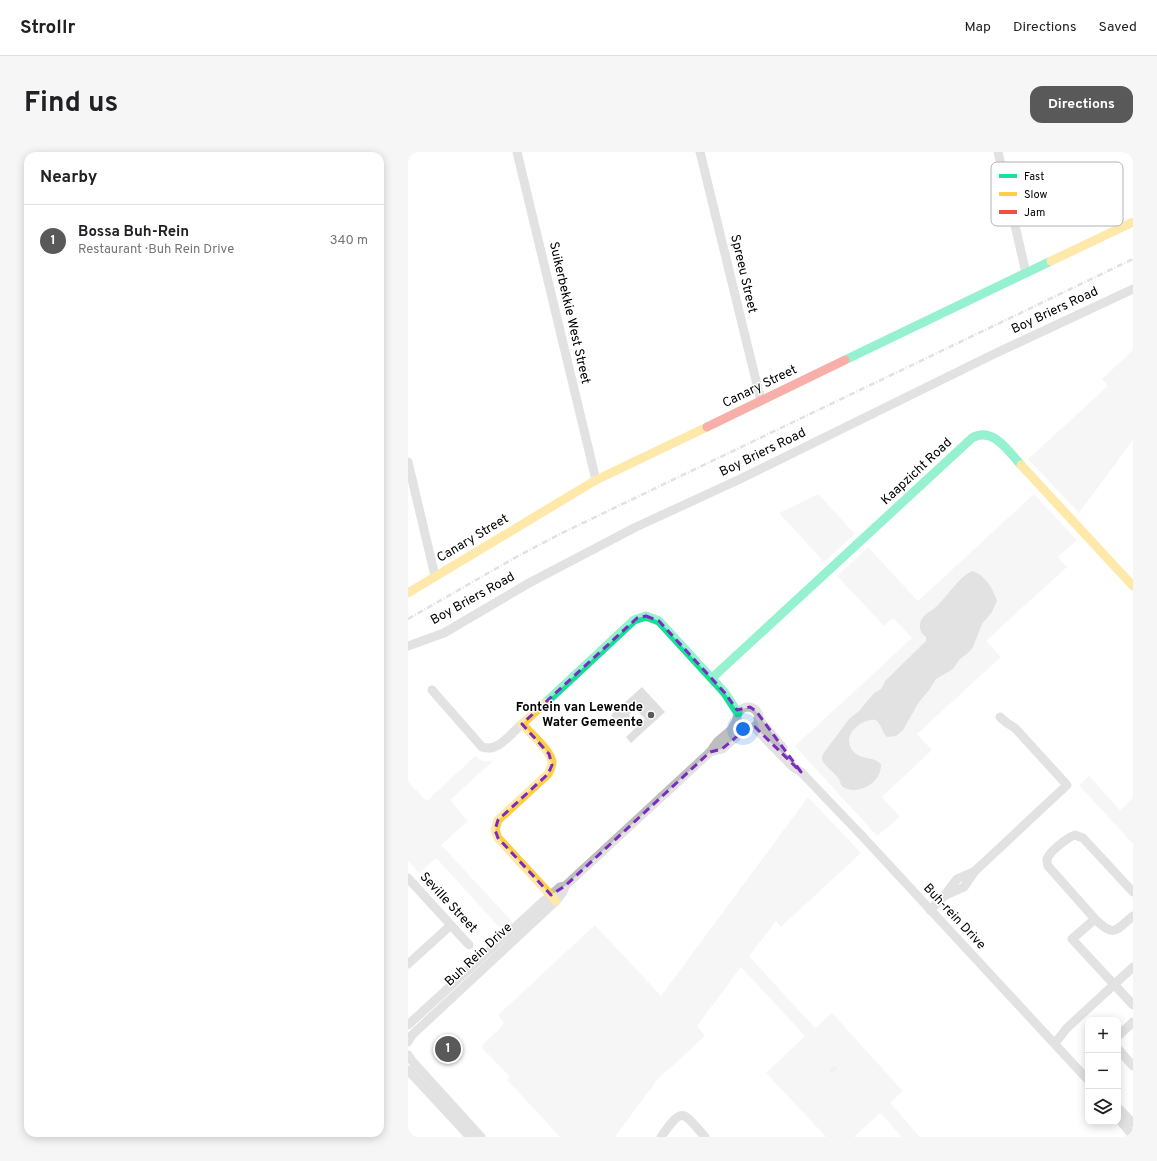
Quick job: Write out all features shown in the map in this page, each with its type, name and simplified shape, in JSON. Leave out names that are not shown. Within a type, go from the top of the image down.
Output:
[{"type":"street","name":"Suikerbekkie West Street","points":[[517,152],[596,480]]},
{"type":"street","name":"Spreeu Street","points":[[700,152],[760,401]]},
{"type":"street","points":[[998,152],[1000,162]]},
{"type":"street","name":"Canary Street","points":[[408,593],[596,480],[1133,222]]},
{"type":"street","points":[[1015,226],[1026,273]]},
{"type":"street","name":"Boy Briers Road","points":[[408,646],[444,633],[529,583],[636,527],[738,480],[992,355],[1133,289]]},
{"type":"street","name":"Kaapzicht Road","points":[[712,678],[972,438],[980,434],[989,434],[997,439],[1133,586]]},
{"type":"street","points":[[408,462],[435,576]]},
{"type":"street","points":[[432,690],[482,747],[489,749],[495,747],[522,724],[634,620],[642,617],[651,617],[659,621],[725,693],[738,716],[741,726],[750,727],[756,724],[758,718],[756,711],[750,707],[746,707],[725,693]]},
{"type":"street","points":[[738,716],[740,710],[746,707]]},
{"type":"street","name":"Buh Rein Drive","points":[[408,1025],[505,942],[553,898],[560,888],[566,886],[710,752],[717,742],[730,730],[738,716]]},
{"type":"street","points":[[930,910],[944,896],[964,887],[974,871],[1067,785],[1015,728],[1000,716]]},
{"type":"street","name":"Buh-rein Drive","points":[[758,718],[797,765],[801,772]]},
{"type":"street","points":[[522,724],[549,754],[552,765],[548,774],[498,820],[495,830],[498,838],[553,898]]},
{"type":"street","name":"Buh Rein Drive","points":[[710,752],[722,749],[750,727]]},
{"type":"street","name":"Buh-rein Drive","points":[[750,727],[801,772],[1085,1077]]},
{"type":"street","points":[[1133,892],[1083,838],[1075,835],[1067,839],[1048,857],[1048,866],[1105,929],[1112,931],[1116,930],[1133,916]]},
{"type":"street","name":"Seville Street","points":[[408,878],[469,945]]},
{"type":"street","points":[[1095,919],[1072,939],[1133,1005]]},
{"type":"street","points":[[408,964],[451,925]]},
{"type":"street","name":"Buh Rein Drive","points":[[408,1042],[412,1035],[505,942]]},
{"type":"street","points":[[1052,1041],[1133,967]]},
{"type":"street","points":[[1121,1033],[1133,1022]]},
{"type":"street","points":[[1121,1052],[1133,1066]]},
{"type":"street","points":[[408,1055],[412,1062],[481,1137]]},
{"type":"street","points":[[408,1070],[470,1137]]},
{"type":"street","points":[[1121,1111],[1133,1123]]},
{"type":"street","points":[[661,1137],[679,1116],[686,1117],[705,1137]]},
{"type":"street","points":[[1121,1122],[1133,1136]]},
{"type":"highlighted area","points":[[646,616],[659,621],[725,693],[737,710],[750,707],[756,711],[801,772],[755,727],[747,728],[722,749],[710,752],[565,886],[551,895],[498,838],[495,830],[498,820],[548,774],[552,765],[549,754],[522,724],[637,618]]},
{"type":"shaded area","points":[[1133,350],[1133,440],[1079,513],[1028,459],[1108,386],[1102,379]]},
{"type":"shaded area","points":[[818,494],[855,534],[824,562],[779,513]]},
{"type":"shaded area","points":[[1034,494],[1077,540],[1058,557],[1067,567],[986,641],[1001,657],[917,734],[932,750],[882,797],[900,817],[877,836],[795,746],[912,638],[893,618],[884,626],[837,576],[868,547],[918,601]]},
{"type":"shaded area","points":[[973,571],[982,576],[988,583],[997,601],[992,612],[982,624],[973,647],[959,660],[953,669],[936,679],[919,702],[903,730],[896,736],[887,737],[877,721],[873,720],[868,720],[862,723],[852,732],[849,737],[849,744],[853,751],[859,756],[874,760],[881,764],[879,774],[876,779],[865,788],[854,790],[843,787],[839,779],[823,762],[823,754],[849,719],[859,711],[874,693],[881,689],[886,680],[926,641],[926,637],[920,628],[920,622],[923,618],[941,602],[968,573]]},
{"type":"shaded area","points":[[475,756],[483,761],[492,762],[450,800],[468,821],[441,845],[511,920],[501,929],[436,858],[419,873],[408,861],[408,782],[427,801]]},
{"type":"shaded area","points":[[1089,776],[1120,810],[1133,798],[1133,844],[1079,785]]},
{"type":"shaded area","points":[[808,797],[861,853],[781,927],[776,921],[749,956],[815,1028],[832,1013],[903,1091],[890,1103],[920,1137],[902,1137],[880,1113],[854,1137],[826,1137],[766,1073],[805,1036],[741,967],[697,1026],[705,1036],[657,1080],[615,1137],[560,1137],[507,1080],[510,1077],[483,1049],[483,1044],[504,1023],[498,1015],[595,925],[661,996]]},
{"type":"building","name":"Fontein van Lewende Water Gemeente","points":[[642,687],[665,712],[631,743],[626,737],[645,719],[635,708],[629,714],[630,716],[620,726],[611,715]]},
{"type":"building","points":[[835,1066],[837,1069],[831,1073],[829,1070]]},
{"type":"railway","points":[[408,619],[518,556],[562,533],[1133,259]]},
{"type":"traffic: fast","points":[[845,360],[1051,261]]},
{"type":"traffic: fast","points":[[712,678],[972,438],[980,435],[987,435],[993,438],[1000,442],[1021,465]]},
{"type":"traffic: fast","points":[[545,703],[634,620],[646,616],[659,621],[725,693],[738,713]]},
{"type":"traffic: slow","points":[[1051,261],[1133,222]]},
{"type":"traffic: slow","points":[[408,593],[596,480],[707,427]]},
{"type":"traffic: slow","points":[[1021,465],[1133,586]]},
{"type":"traffic: slow","points":[[545,703],[522,724],[540,742],[548,753],[552,762],[551,768],[548,774],[498,820],[495,830],[498,838],[556,901]]},
{"type":"traffic: jam","points":[[707,427],[845,360]]},
{"type":"place","name":"Fontein van Lewende Water Gemeente","points":[[651,715]]},
{"type":"place","name":"Bossa Buh-Rein","points":[[448,1049]]}]
